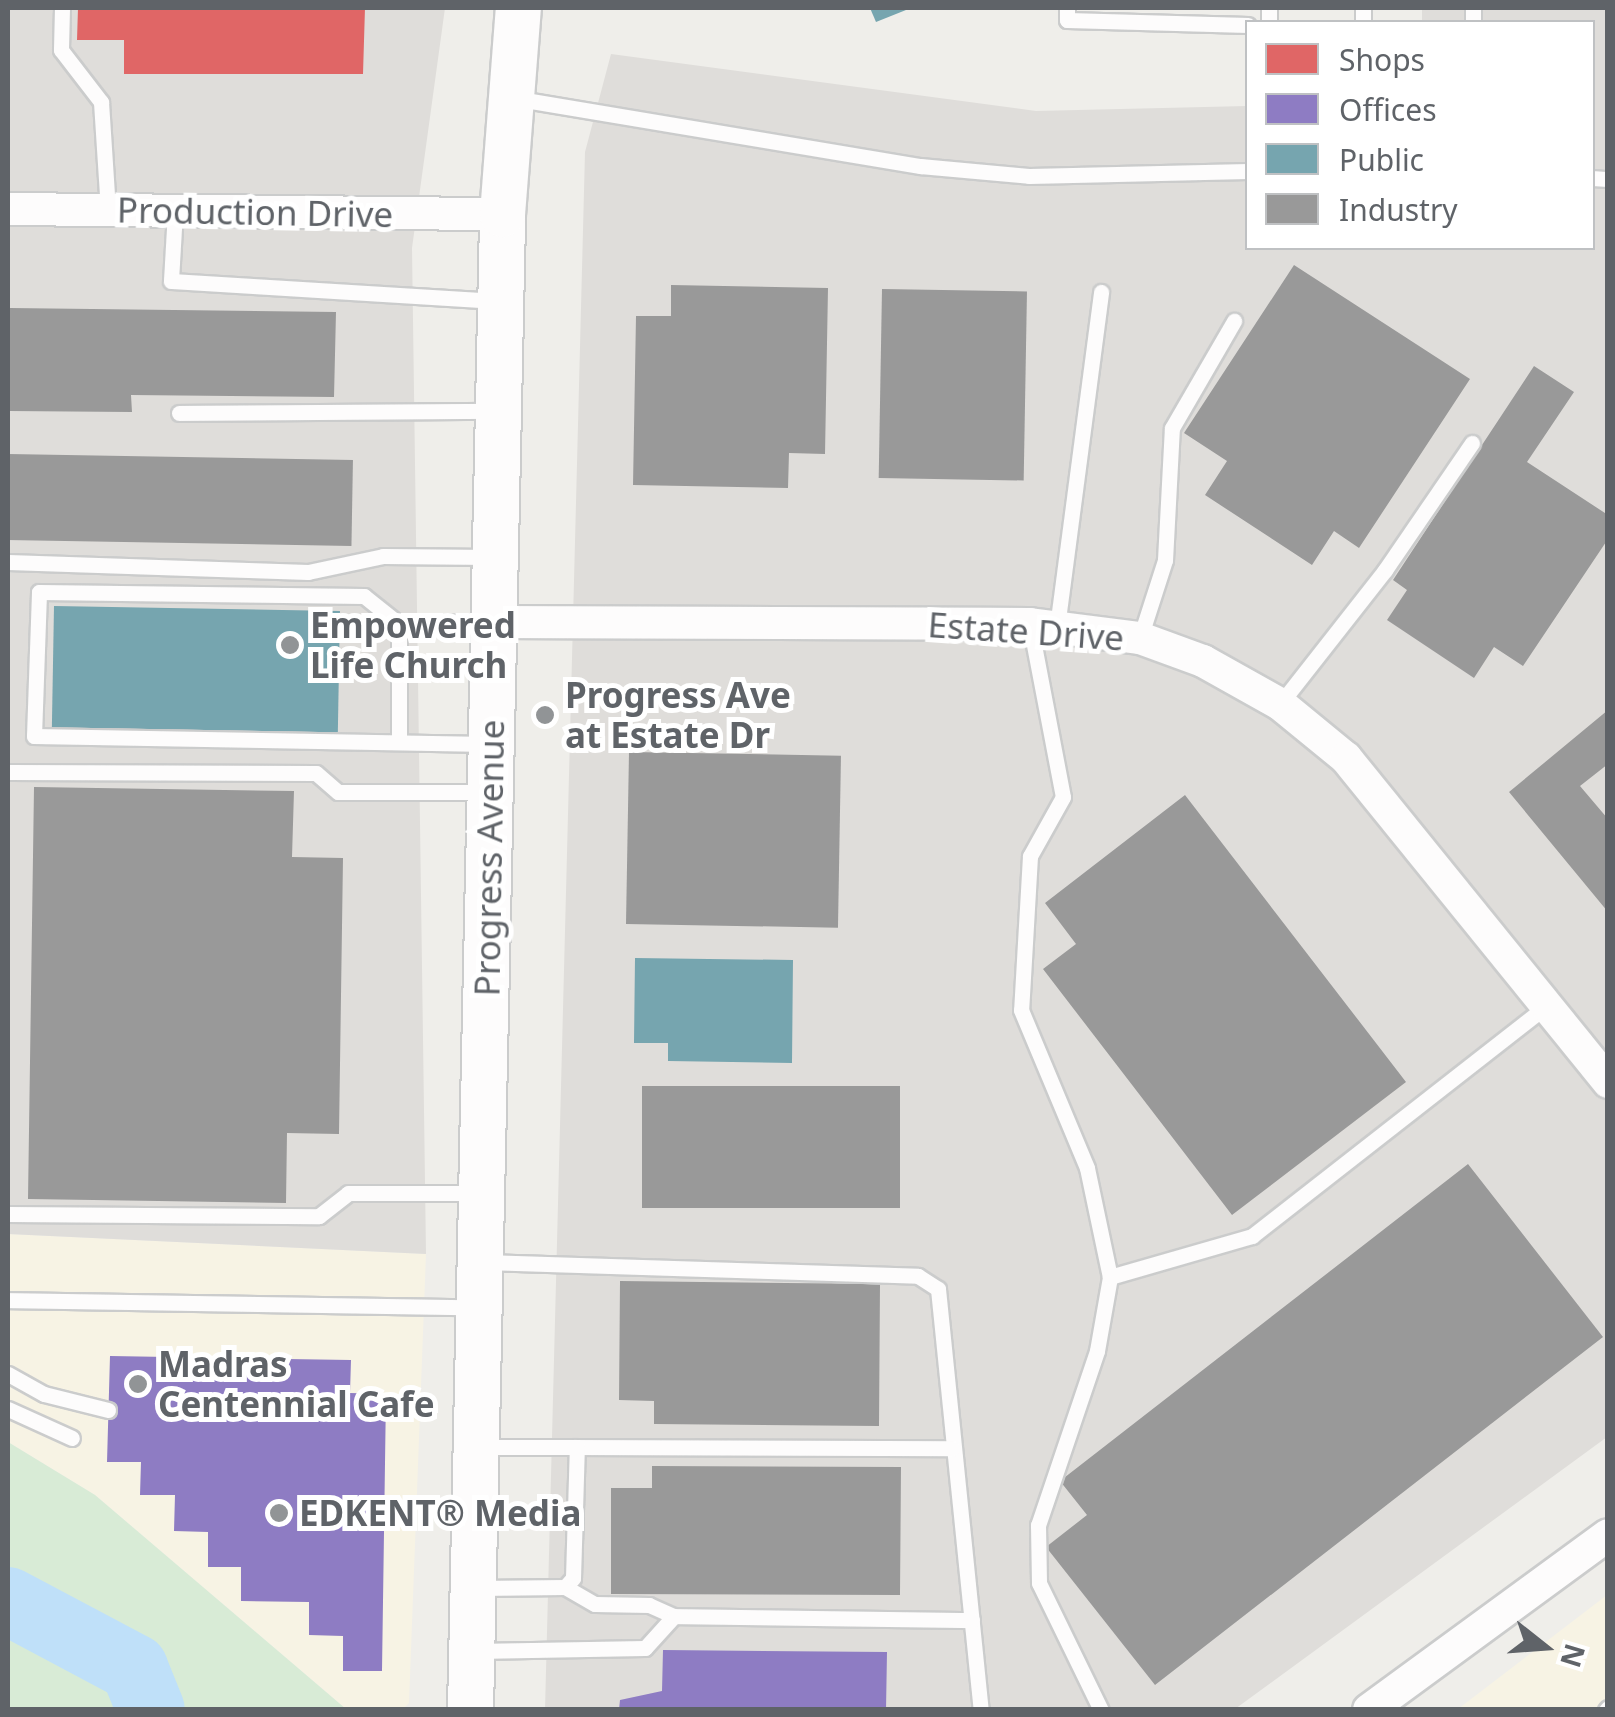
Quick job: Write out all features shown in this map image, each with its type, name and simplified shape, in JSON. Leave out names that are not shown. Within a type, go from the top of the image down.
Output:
[{"type":"main road","name":"Progress Avenue","points":[[470,1710],[502,214],[518,8]]},
{"type":"street","name":"Production Drive","points":[[8,209],[502,214]]},
{"type":"street","name":"Estate Drive","points":[[494,622],[1044,626],[1140,638],[1203,662],[1280,704],[1346,758],[1543,1008],[1608,1082]]},
{"type":"street","points":[[1370,1710],[1608,1535]]},
{"type":"lane","points":[[62,8],[60,50],[101,102],[108,210]]},
{"type":"lane","points":[[1067,8],[1067,20],[1167,15],[1245,25]]},
{"type":"lane","points":[[512,98],[920,166],[1028,176],[1245,171]]},
{"type":"lane","points":[[174,211],[171,281],[501,302]]},
{"type":"lane","points":[[1101,1710],[1038,1583],[1038,1525],[1097,1351],[1110,1277],[1087,1168],[1021,1010],[1030,856],[1064,797],[1044,626],[1102,292]]},
{"type":"lane","points":[[1140,638],[1165,560],[1172,428],[1234,322]]},
{"type":"lane","points":[[180,413],[498,411]]},
{"type":"lane","points":[[1280,704],[1386,570],[1472,443]]},
{"type":"lane","points":[[8,562],[308,572],[383,556],[496,557]]},
{"type":"lane","points":[[492,744],[34,736],[39,592],[364,596],[399,624],[494,622]]},
{"type":"lane","points":[[399,624],[399,742]]},
{"type":"lane","points":[[8,772],[316,774],[338,792],[491,792]]},
{"type":"lane","points":[[1110,1277],[1252,1236],[1543,1008]]},
{"type":"lane","points":[[8,1214],[319,1216],[348,1193],[482,1194]]},
{"type":"lane","points":[[480,1262],[918,1276],[938,1289],[981,1710]]},
{"type":"lane","points":[[8,1300],[479,1307]]},
{"type":"lane","points":[[8,1374],[44,1394],[108,1410]]},
{"type":"lane","points":[[8,1408],[72,1438]]},
{"type":"lane","points":[[476,1447],[952,1448]]},
{"type":"lane","points":[[565,1587],[573,1578],[577,1447]]},
{"type":"lane","points":[[473,1588],[565,1587],[595,1604],[649,1606],[674,1616],[972,1620]]},
{"type":"lane","points":[[471,1651],[644,1648],[674,1616]]},
{"type":"shaded area","points":[[8,8],[445,8],[412,248],[426,1254],[8,1234]]},
{"type":"shaded area","points":[[1422,8],[1607,8],[1607,1437],[1235,1709],[545,1710],[585,152],[611,54],[1036,111],[1245,106],[1245,250],[1595,250],[1595,20],[1422,20]]},
{"type":"shaded area","points":[[8,1234],[426,1254],[409,1703],[403,1709],[346,1709],[95,1495],[8,1442]]},
{"type":"shaded area","points":[[1607,1595],[1607,1709],[1458,1709]]},
{"type":"green space","points":[[8,1442],[95,1495],[346,1709],[8,1709]]},
{"type":"building: Shops","points":[[78,8],[365,8],[363,74],[124,74],[124,40],[77,40]]},
{"type":"building: Offices","name":"EDKENT® Media","points":[[110,1356],[351,1360],[350,1393],[386,1394],[382,1671],[343,1671],[343,1636],[309,1635],[309,1602],[241,1601],[241,1567],[208,1567],[208,1532],[174,1531],[175,1495],[140,1495],[141,1462],[107,1462]]},
{"type":"building: Offices","points":[[663,1650],[887,1652],[886,1710],[619,1710],[620,1700],[662,1691]]},
{"type":"building: Public","points":[[870,8],[911,8],[876,22]]},
{"type":"building: Public","points":[[54,606],[340,611],[338,734],[52,729]]},
{"type":"building: Public","points":[[635,958],[793,960],[792,1063],[668,1061],[668,1043],[634,1043]]},
{"type":"building: Industry","points":[[1294,265],[1470,379],[1359,548],[1334,531],[1312,565],[1205,495],[1227,461],[1184,433]]},
{"type":"building: Industry","points":[[671,285],[828,288],[825,454],[789,453],[788,488],[633,485],[636,316],[671,316]]},
{"type":"building: Industry","points":[[882,289],[1027,292],[1024,481],[879,478]]},
{"type":"building: Industry","points":[[10,308],[336,312],[334,397],[131,395],[132,412],[9,411]]},
{"type":"building: Industry","points":[[1534,366],[1574,392],[1527,462],[1608,515],[1608,539],[1523,666],[1494,647],[1474,678],[1387,620],[1407,590],[1393,580]]},
{"type":"building: Industry","points":[[8,454],[353,460],[351,546],[8,540]]},
{"type":"building: Industry","points":[[1608,710],[1608,764],[1580,786],[1608,819],[1608,912],[1509,792]]},
{"type":"building: Industry","points":[[629,752],[841,756],[838,928],[626,924]]},
{"type":"building: Industry","points":[[34,787],[294,791],[292,857],[343,858],[339,1134],[287,1133],[286,1203],[28,1199]]},
{"type":"building: Industry","points":[[1185,795],[1406,1082],[1232,1215],[1043,969],[1076,944],[1045,903]]},
{"type":"building: Industry","points":[[642,1086],[900,1086],[900,1208],[642,1208]]},
{"type":"building: Industry","points":[[1468,1164],[1603,1337],[1155,1685],[1046,1547],[1087,1515],[1060,1481]]},
{"type":"building: Industry","points":[[620,1281],[880,1284],[879,1426],[654,1424],[654,1401],[619,1400]]},
{"type":"building: Industry","points":[[652,1466],[901,1467],[900,1595],[611,1594],[611,1488],[652,1488]]},
{"type":"waterway","points":[[8,1601],[134,1668],[151,1710]]},
{"type":"place","name":"Empowered Life Church","points":[[290,645]]},
{"type":"place","name":"Progress Ave at Estate Dr","points":[[545,715]]},
{"type":"place","name":"Madras Centennial Cafe","points":[[138,1384]]},
{"type":"place","name":"EDKENT® Media","points":[[279,1513]]}]
